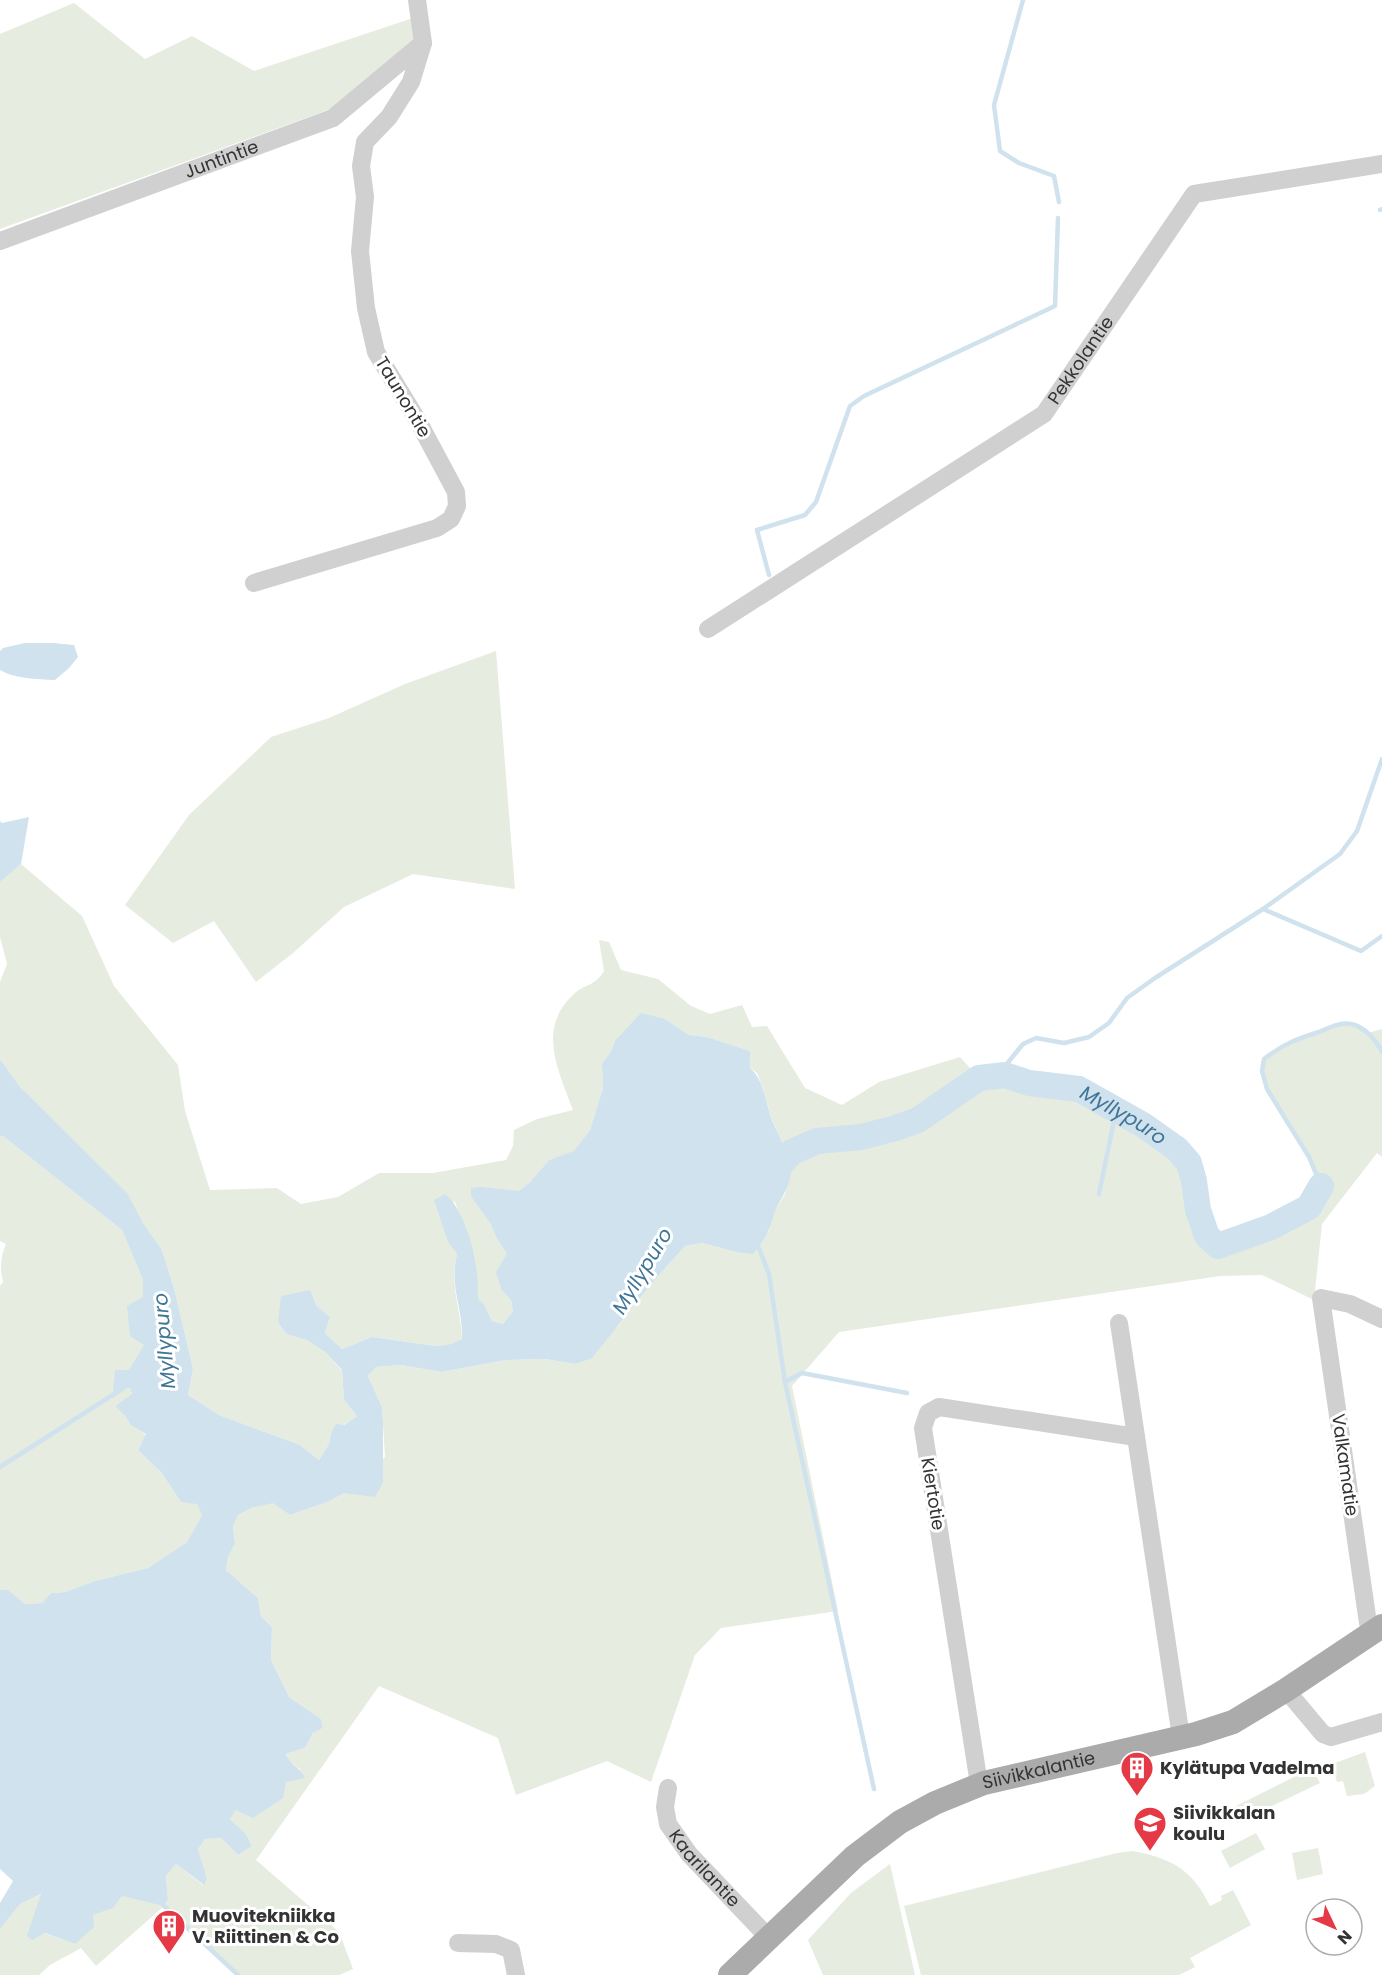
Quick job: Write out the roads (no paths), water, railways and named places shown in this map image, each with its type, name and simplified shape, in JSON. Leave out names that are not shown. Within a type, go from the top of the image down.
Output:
[{"type":"main road","name":"Siivikkalantie","points":[[738,1972],[769,1938],[855,1856],[900,1822],[934,1803],[979,1784],[1182,1737],[1233,1722],[1287,1690],[1378,1629]]},
{"type":"street","points":[[417,0],[423,43]]},
{"type":"street","name":"Juntintie","points":[[0,241],[333,118],[423,43]]},
{"type":"street","name":"Taunontie","points":[[254,584],[437,528],[451,519],[457,506],[456,492],[441,462],[376,352],[366,308],[360,251],[365,197],[361,166],[365,142],[389,117],[411,82],[423,43]]},
{"type":"street","name":"Pekkolantie","points":[[708,629],[1044,414],[1194,194],[1382,164]]},
{"type":"street","name":"Valkamatie","points":[[1378,1629],[1368,1623],[1321,1298],[1350,1304],[1382,1319]]},
{"type":"street","points":[[1119,1323],[1182,1737]]},
{"type":"street","name":"Kiertotie","points":[[979,1784],[923,1428],[928,1413],[939,1407],[1136,1437]]},
{"type":"street","points":[[1287,1690],[1323,1734],[1331,1737],[1382,1722]]},
{"type":"street","name":"Kaarilantie","points":[[668,1788],[665,1807],[668,1824],[689,1854],[769,1938]]},
{"type":"street","points":[[458,1943],[496,1944],[511,1950],[516,1975]]},
{"type":"water","points":[[25,643],[74,645],[78,657],[55,680],[19,677],[0,670],[0,651],[3,648]]},
{"type":"water","points":[[29,817],[21,864],[0,882],[0,821],[2,823]]},
{"type":"water","points":[[641,1013],[665,1019],[689,1035],[707,1037],[750,1051],[750,1068],[761,1083],[791,1170],[788,1185],[761,1243],[753,1254],[702,1243],[685,1246],[592,1358],[575,1364],[545,1359],[506,1360],[441,1372],[401,1365],[376,1367],[368,1376],[382,1407],[383,1421],[383,1482],[375,1497],[344,1493],[330,1501],[290,1515],[273,1503],[251,1508],[238,1515],[233,1526],[235,1544],[228,1557],[226,1570],[258,1598],[261,1616],[272,1627],[271,1660],[289,1697],[321,1719],[322,1728],[313,1733],[305,1748],[286,1754],[289,1761],[300,1770],[305,1778],[286,1782],[283,1798],[253,1818],[236,1810],[230,1819],[246,1834],[252,1846],[238,1855],[221,1838],[205,1839],[198,1849],[207,1878],[204,1885],[176,1864],[166,1876],[168,1899],[164,1906],[122,1896],[113,1908],[93,1915],[94,1927],[75,1944],[45,1933],[32,1940],[27,1936],[41,1894],[20,1904],[0,1929],[0,1903],[13,1881],[0,1869],[0,1590],[8,1590],[25,1604],[42,1603],[51,1593],[65,1592],[95,1581],[148,1568],[187,1542],[202,1515],[197,1504],[181,1502],[161,1472],[138,1450],[146,1434],[131,1425],[115,1406],[132,1394],[130,1388],[113,1391],[115,1370],[129,1370],[144,1345],[130,1336],[127,1306],[143,1297],[143,1280],[122,1230],[3,1136],[0,1136],[0,1059],[21,1088],[127,1193],[143,1223],[162,1250],[175,1292],[193,1369],[188,1395],[219,1415],[300,1445],[319,1460],[329,1444],[336,1424],[344,1425],[357,1416],[344,1400],[342,1370],[325,1352],[307,1340],[286,1334],[278,1322],[281,1296],[310,1290],[317,1306],[330,1317],[325,1333],[342,1349],[372,1337],[436,1346],[451,1344],[462,1339],[461,1317],[455,1287],[457,1254],[448,1242],[434,1200],[445,1194],[457,1208],[469,1237],[477,1270],[478,1299],[484,1304],[492,1321],[503,1324],[513,1311],[511,1300],[502,1291],[496,1272],[507,1254],[490,1223],[471,1197],[471,1188],[519,1191],[549,1160],[574,1151],[590,1130],[603,1088],[602,1064],[615,1041]]},
{"type":"waterway","points":[[1023,0],[994,105],[1000,151],[1019,163],[1054,176],[1059,202]]},
{"type":"waterway","points":[[769,575],[757,530],[805,515],[816,502],[850,406],[864,396],[1055,306],[1058,218]]},
{"type":"waterway","points":[[997,1076],[1023,1044],[1036,1038],[1064,1043],[1089,1037],[1109,1023],[1127,998],[1263,909],[1340,854],[1357,831],[1382,759]]},
{"type":"waterway","points":[[1263,909],[1361,951],[1382,936]]},
{"type":"waterway","name":"Myllypuro","points":[[1321,1186],[1309,1157],[1267,1089],[1262,1071],[1264,1059],[1290,1042],[1343,1024],[1356,1025],[1365,1031],[1382,1052]]},
{"type":"waterway","name":"Myllypuro","points":[[762,1180],[769,1177],[792,1152],[817,1141],[861,1137],[896,1128],[918,1120],[979,1078],[1005,1075],[1029,1083],[1079,1089],[1143,1125],[1177,1149],[1189,1163],[1198,1210],[1207,1236],[1218,1246],[1271,1227],[1309,1207],[1321,1186]]},
{"type":"waterway","points":[[1099,1194],[1116,1111]]},
{"type":"waterway","points":[[758,1246],[769,1274],[785,1382],[874,1789]]},
{"type":"waterway","points":[[785,1382],[802,1373],[907,1393]]},
{"type":"waterway","points":[[0,1467],[122,1389]]},
{"type":"waterway","points":[[164,1906],[238,1975]]},
{"type":"place","name":"Kylätupa Vadelma","points":[[1137,1797]]},
{"type":"place","name":"Siivikkalan koulu","points":[[1150,1852]]},
{"type":"place","name":"Muovitekniikka V. Riittinen & Co","points":[[169,1955]]}]
